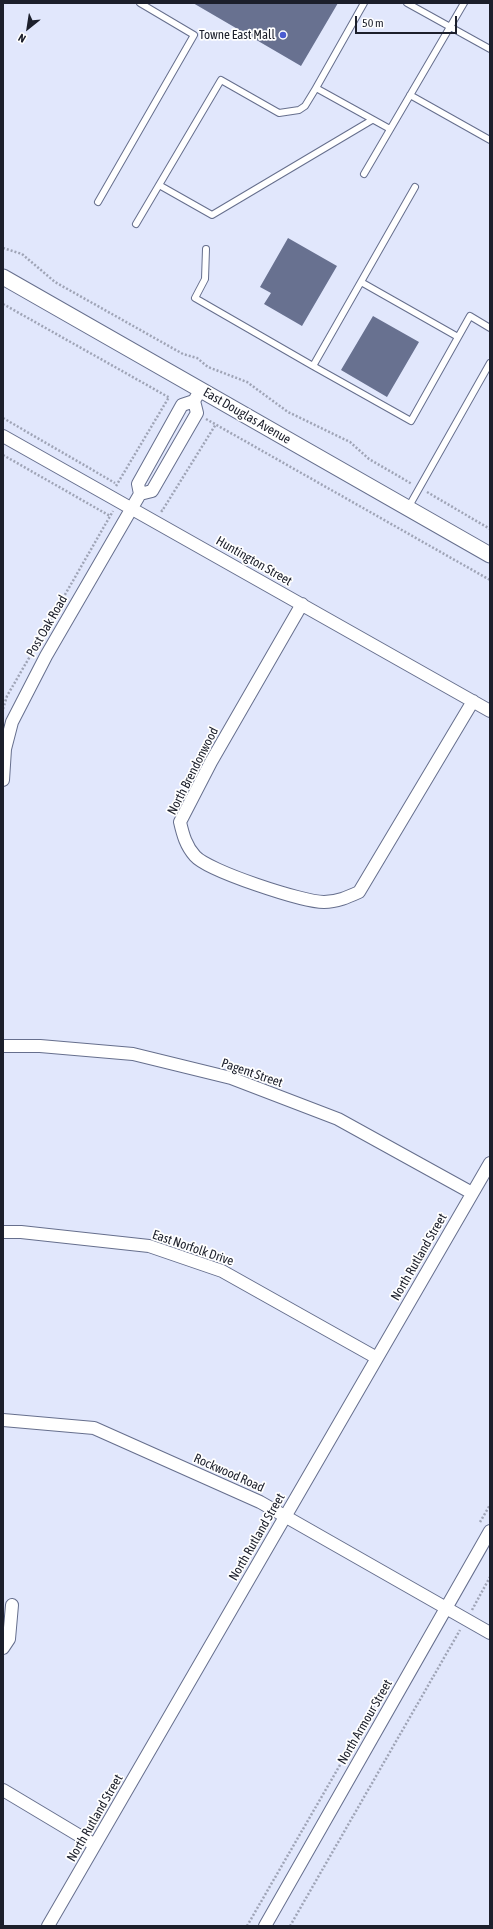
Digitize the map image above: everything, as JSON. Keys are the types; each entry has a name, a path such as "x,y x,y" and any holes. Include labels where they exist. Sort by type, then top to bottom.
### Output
{"street":[{"name":"East Douglas Avenue","path":"3,277 193,402 408,508 490,555"},
{"name":"Post Oak Road","path":"3,780 5,749 12,722 46,656 139,496 138,484 193,402"},
{"path":"139,496 152,491 193,402"},
{"name":"Huntington Street","path":"3,436 490,711"},
{"name":"North Brendonwood","path":"302,604 211,762 180,822 186,843 192,852 196,857 208,864 228,875 277,891 323,902 341,900 359,892 473,701"},
{"name":"Pagent Street","path":"3,1046 40,1046 133,1054 231,1078 338,1119 472,1193"},
{"name":"North Rutland Street","path":"48,1926 490,1163"},
{"name":"East Norfolk Drive","path":"3,1232 21,1232 149,1246 215,1268 377,1358"},
{"name":"Rockwood Road","path":"3,1420 94,1428 260,1502 490,1633"},
{"name":"North Armour Street","path":"265,1926 490,1532"},
{"path":"3,1648 9,1639 12,1605"},
{"path":"3,1790 95,1845"}],"lane":[{"path":"98,202 194,35 140,3"},
{"path":"136,224 221,80 279,113 299,110 305,106 316,88 364,3"},
{"path":"407,3 490,50"},
{"path":"364,174 464,3"},
{"path":"316,88 390,129"},
{"path":"410,95 490,140"},
{"path":"159,186 212,215 372,120"},
{"path":"313,366 415,187"},
{"path":"206,250 205,279 195,298 411,421 470,316 490,328"},
{"path":"361,282 458,337"},
{"path":"408,508 490,363"}],"path":[{"path":"3,248 22,254 55,282 183,354 197,358 208,367 248,382 288,412 350,442 369,459 490,529"},
{"path":"3,304 169,398 193,402 216,424 490,580"},
{"path":"39,641 109,516 114,511 116,484 169,398"},
{"path":"3,418 162,510 216,424"},
{"path":"3,455 116,519"},
{"path":"3,708 7,696 35,648"},
{"path":"290,1926 490,1577"},
{"path":"247,1926 383,1691"}],"building":[{"name":"Towne East Mall","path":"193,3 338,3 301,66"},
{"path":"288,238 337,266 302,326 264,304 271,293 260,287"},
{"path":"373,316 419,342 387,397 341,370"}],"place":[{"name":"Towne East Mall","path":"283,35"}]}
